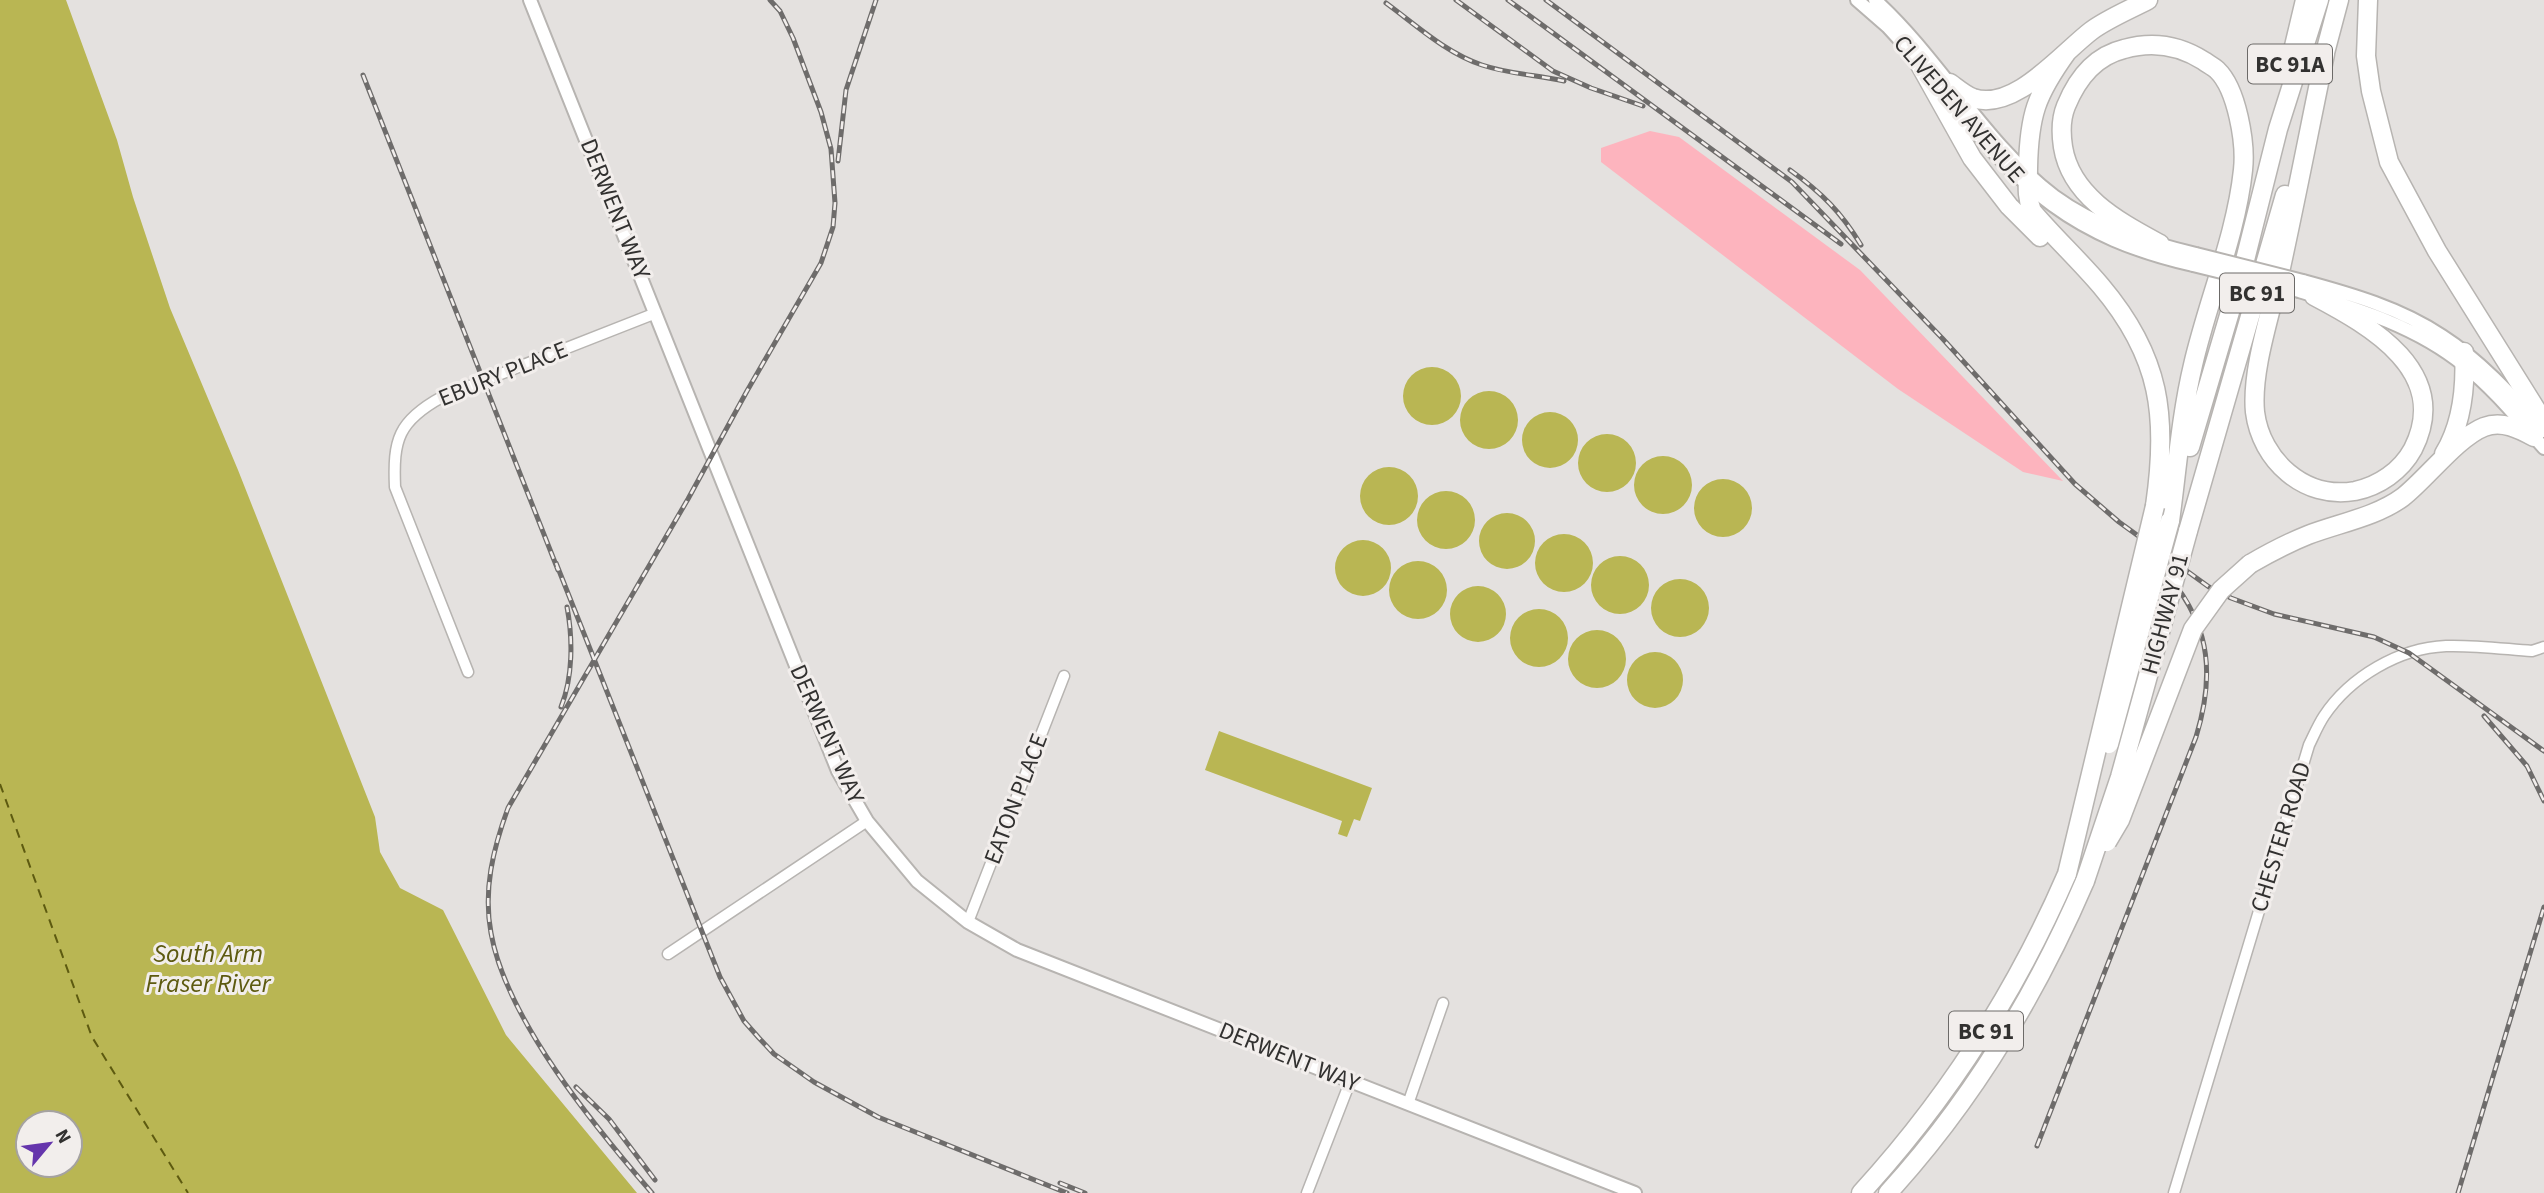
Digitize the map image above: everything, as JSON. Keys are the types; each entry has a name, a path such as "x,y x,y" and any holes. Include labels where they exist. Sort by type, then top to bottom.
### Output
{"highway":[{"path":"1950,83 1971,97 1997,99 2027,85 2093,30 2148,0"},
{"name":"BC 91A","path":"2278,129 2305,0"},
{"name":"HIGHWAY 91","path":"2170,521 2243,268 2278,129 2319,0"},
{"name":"HIGHWAY 91","path":"1892,1189 1941,1130 2003,1041 2056,945 2085,881 2120,777 2339,0"},
{"path":"2368,0 2366,56 2371,91 2389,162 2542,434"},
{"path":"2160,244 2102,209 2081,189 2071,173 2062,135 2064,110 2075,86 2091,66 2114,51 2139,45 2166,45 2190,52 2218,71 2235,102 2244,154 2233,220 2193,366 2170,521"},
{"path":"2067,52 2047,79 2033,113 2026,198 2032,211 2101,285 2127,318 2151,370 2160,408 2162,452 2155,506 2067,874"},
{"path":"2305,289 2385,340 2404,359 2416,377 2422,416 2420,430 2412,449 2401,466 2369,488 2350,492 2322,490 2294,479 2276,463 2262,440 2256,412 2255,382 2325,54"},
{"path":"1915,56 1972,158 2009,206 2092,290 2142,348"},
{"path":"2439,463 2458,422 2465,359"},
{"path":"2085,881 2120,820 2193,629 2221,590 2250,564 2277,548 2376,511 2402,498 2470,435 2486,425 2505,425 2542,434"},
{"name":"BC 91","path":"1861,1193 1926,1118 1986,1031 2027,959 2067,874 2101,771 2170,521"}],"street":[{"name":"DERWENT WAY","path":"530,0 838,771 867,821 917,881 968,922 1017,950 1636,1193"},
{"name":"CLIVEDEN AVENUE","path":"1857,0 1888,27 1915,56 1940,91 1980,138 2028,180 2096,220 2194,259"},
{"name":"CLIVEDEN AVENUE","path":"1875,0 1910,34 2051,206 2129,247 2194,259 2305,289 2383,306 2441,335 2542,434"},
{"name":"CLIVEDEN AVENUE","path":"2305,289 2380,316 2465,359"},
{"name":"EBURY PLACE","path":"468,672 395,487 394,456 402,430 419,410 442,397 656,313"},
{"name":"CHESTER ROAD","path":"2174,1193 2309,745 2325,715 2357,680 2409,653 2445,646 2532,650 2544,647"},
{"name":"EATON PLACE","path":"968,922 1064,676"},
{"path":"668,954 867,821"},
{"path":"1408,1104 1443,1003"},
{"path":"1307,1193 1350,1082"}],"shaded area":[{"path":"1650,131 1679,137 1860,270 2063,481 2023,472 1898,389 1601,162 1601,148"}],"water":[{"name":"South Arm Fraser River","path":"0,0 66,0 117,140 170,308 238,470 375,817 380,852 400,888 443,910 506,1035 637,1193 0,1193"},
{"path":"1432,367 1443,369 1456,380 1461,396 1459,407 1448,420 1432,425 1421,423 1408,412 1403,396 1405,385 1416,372"},
{"path":"1489,391 1505,396 1513,404 1518,420 1513,436 1505,444 1489,449 1473,444 1465,436 1460,420 1465,404 1473,396"},
{"path":"1550,412 1561,414 1570,420 1576,429 1576,451 1570,460 1561,466 1550,468 1539,466 1530,460 1524,451 1522,440 1524,429 1530,420 1539,414"},
{"path":"1607,434 1618,436 1631,447 1636,463 1634,474 1623,487 1607,492 1596,490 1583,479 1578,463 1580,452 1591,439"},
{"path":"1657,456 1669,456 1684,464 1692,479 1692,491 1684,506 1669,514 1657,514 1642,506 1634,491 1634,479 1642,464"},
{"path":"1389,467 1400,469 1413,480 1418,496 1416,507 1405,520 1389,525 1378,523 1365,512 1360,496 1362,485 1373,472"},
{"path":"1717,479 1729,479 1744,487 1752,502 1752,514 1744,529 1729,537 1717,537 1702,529 1694,514 1694,502 1702,487"},
{"path":"1446,491 1462,496 1470,504 1475,520 1470,536 1462,544 1446,549 1430,544 1422,536 1417,520 1422,504 1430,496"},
{"path":"1507,513 1518,515 1527,521 1533,530 1533,552 1527,561 1518,567 1507,569 1496,567 1487,561 1481,552 1479,541 1481,530 1487,521 1496,515"},
{"path":"1564,534 1575,536 1588,547 1593,563 1591,574 1580,587 1564,592 1553,590 1540,579 1535,563 1537,552 1548,539"},
{"path":"1357,540 1369,540 1379,544 1387,552 1391,568 1387,584 1379,592 1369,596 1357,596 1347,592 1339,584 1335,574 1335,562 1339,552 1347,544"},
{"path":"1614,556 1626,556 1641,564 1649,579 1649,591 1641,606 1626,614 1614,614 1599,606 1591,591 1591,579 1599,564"},
{"path":"1418,561 1429,563 1442,574 1447,590 1445,601 1434,614 1418,619 1407,617 1394,606 1389,590 1391,579 1402,566"},
{"path":"1674,579 1686,579 1701,587 1709,602 1709,614 1701,629 1686,637 1674,637 1659,629 1651,614 1651,602 1659,587"},
{"path":"1473,586 1483,586 1498,594 1504,603 1504,625 1498,634 1483,642 1473,642 1455,630 1450,619 1450,609 1462,591"},
{"path":"1539,609 1550,611 1563,622 1568,638 1566,649 1555,662 1539,667 1528,665 1515,654 1510,638 1512,627 1523,614"},
{"path":"1597,630 1613,635 1621,643 1626,659 1621,675 1613,683 1597,688 1581,683 1573,675 1568,659 1573,643 1581,635"},
{"path":"1655,652 1666,654 1675,660 1681,669 1681,691 1675,700 1666,706 1655,708 1644,706 1635,700 1629,691 1627,680 1629,669 1635,660 1644,654"},
{"path":"1219,731 1372,788 1360,821 1354,819 1347,837 1338,834 1342,821 1205,770"}],"ferry route":[{"path":"0,784 92,1037 188,1193"}],"railway":[{"path":"652,1193 580,1104 514,1001 491,933 489,885 494,854 508,808 688,499 821,263 833,227 835,203 831,149 821,112 793,38 780,11 770,0"},
{"path":"838,161 846,90 876,0"},
{"path":"1456,0 1553,71 1643,106"},
{"path":"1508,0 1841,244"},
{"path":"1546,0 1792,182 1942,338 2075,484 2119,522 2209,587 2231,598 2274,614 2374,637 2409,653 2544,751"},
{"path":"1386,3 1432,38 1469,60 1502,70 1564,81"},
{"path":"363,75 558,570"},
{"path":"1790,170 1830,204 1861,245"},
{"path":"2037,1146 2196,737 2203,709 2206,659 2202,637 2182,594 2147,552"},
{"path":"556,563 720,977 744,1021 774,1054 814,1082 878,1117 1067,1193"},
{"path":"561,707 571,658 567,607"},
{"path":"2484,716 2527,766 2544,801"},
{"path":"2458,1193 2544,907"},
{"path":"576,1087 609,1119 655,1180"},
{"path":"1060,1183 1085,1193"}]}
